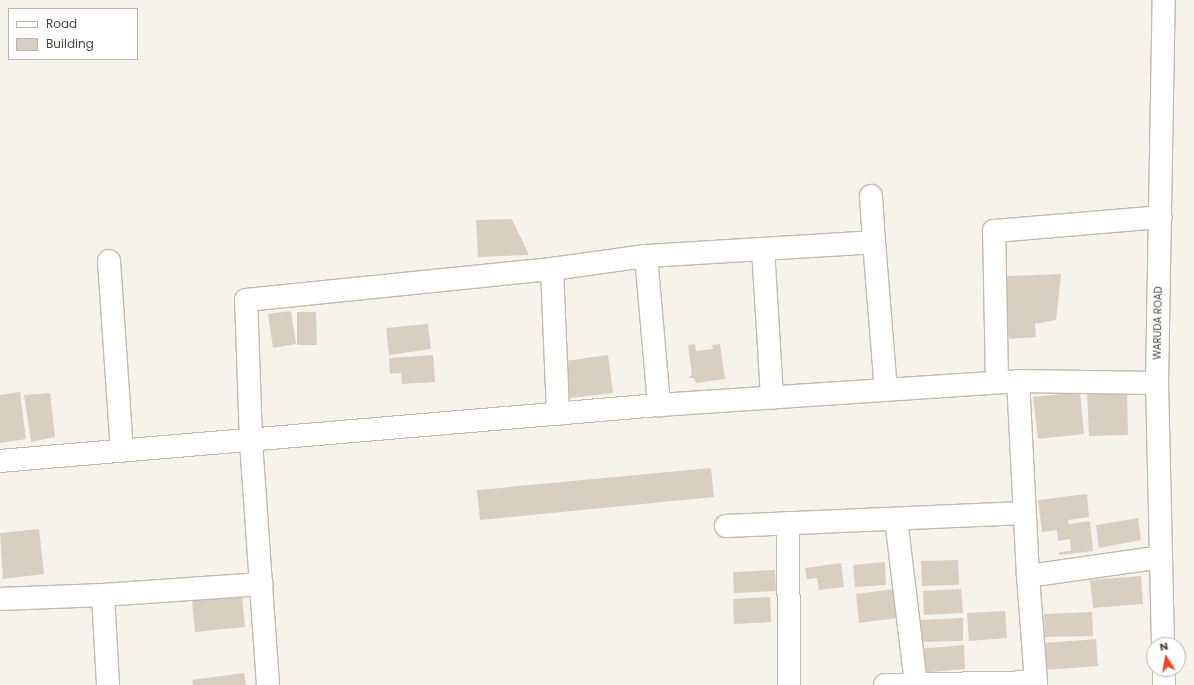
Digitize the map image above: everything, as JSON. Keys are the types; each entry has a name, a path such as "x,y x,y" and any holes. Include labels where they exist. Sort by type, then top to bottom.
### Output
{"street":[{"name":"WARUDA ROAD","path":"1164,0 1157,383 1164,637"},
{"path":"871,196 886,390"},
{"path":"885,685 1036,682 1024,513 1008,381 994,231 1160,217"},
{"path":"268,685 251,440 246,300 552,269 646,256 874,242"},
{"path":"763,249 772,398"},
{"path":"646,256 659,405"},
{"path":"109,261 122,451"},
{"path":"552,269 558,414"},
{"path":"0,462 659,405 1008,381 1157,383"},
{"path":"726,526 1024,513"},
{"path":"896,519 916,685"},
{"path":"788,523 789,685"},
{"path":"1028,576 1162,557"},
{"path":"0,599 102,595 262,584"},
{"path":"102,595 108,685"}],"building":[{"path":"512,219 529,255 478,257 476,220"},
{"path":"1061,274 1056,320 1035,324 1036,337 1009,339 1003,308 1006,276"},
{"path":"291,311 296,344 273,348 268,314"},
{"path":"297,312 316,312 317,345 297,345"},
{"path":"428,324 431,349 389,355 386,328"},
{"path":"695,344 696,351 713,349 712,345 720,344 725,379 696,383 694,378 688,378 692,375 688,345"},
{"path":"433,355 435,382 402,384 401,373 390,374 389,358"},
{"path":"608,355 613,393 570,398 565,361"},
{"path":"1127,390 1128,435 1089,436 1087,391"},
{"path":"20,392 26,439 0,443 0,395"},
{"path":"1080,392 1084,434 1038,439 1033,397"},
{"path":"50,393 55,437 31,442 24,395"},
{"path":"711,468 714,497 480,520 477,490"},
{"path":"1087,494 1089,517 1068,520 1069,524 1090,521 1093,551 1059,555 1059,552 1071,551 1070,539 1058,541 1057,530 1042,532 1038,500"},
{"path":"1138,518 1141,540 1099,548 1096,525"},
{"path":"39,529 44,574 3,579 0,533"},
{"path":"958,560 959,585 922,586 921,561"},
{"path":"885,562 886,585 855,587 853,565"},
{"path":"841,563 844,587 819,590 817,578 807,579 805,568"},
{"path":"775,570 776,591 734,593 733,572"},
{"path":"1141,576 1143,604 1093,608 1090,580"},
{"path":"894,589 897,618 859,623 856,594"},
{"path":"961,589 963,613 924,615 923,591"},
{"path":"242,596 245,627 195,632 192,601"},
{"path":"770,597 771,622 734,624 733,599"},
{"path":"1005,611 1007,638 969,641 967,613"},
{"path":"1092,612 1093,636 1045,637 1044,614"},
{"path":"963,618 963,641 920,642 919,620"},
{"path":"1096,639 1098,666 1046,670 1044,643"},
{"path":"964,645 965,669 919,673 917,649"},
{"path":"244,673 246,685 193,685 192,680"}]}
